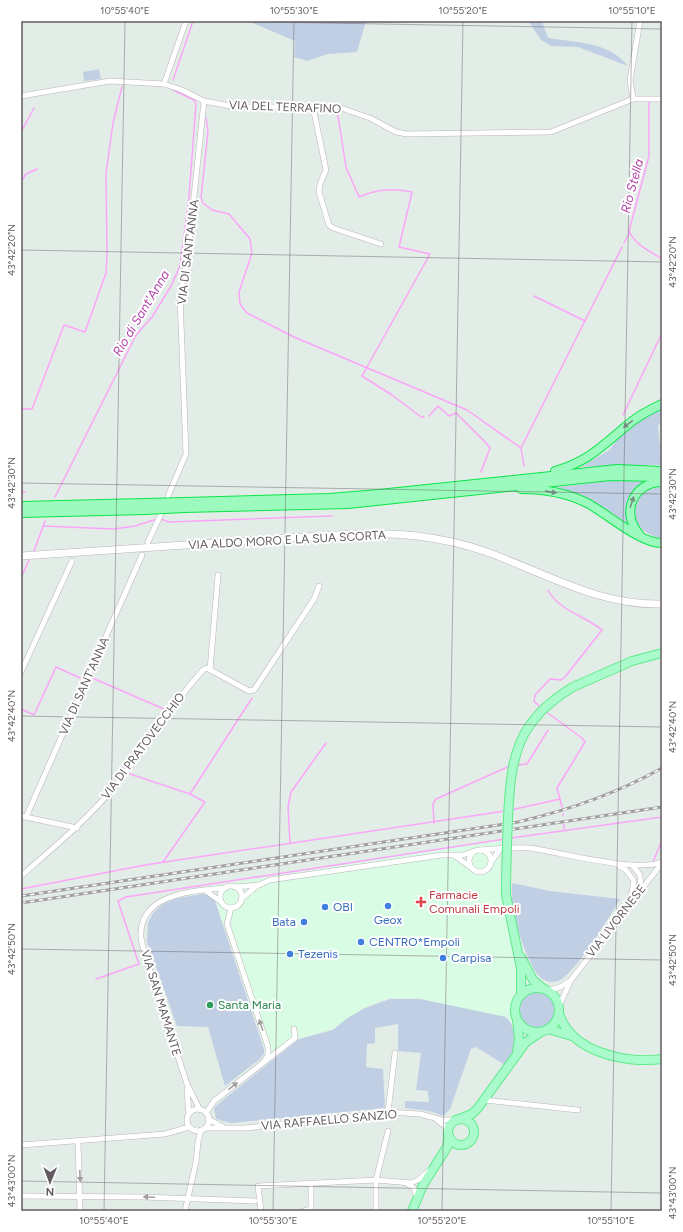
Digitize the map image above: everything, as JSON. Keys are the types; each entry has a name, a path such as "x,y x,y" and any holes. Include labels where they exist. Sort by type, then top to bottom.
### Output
{"highway":[{"path":"509,480 556,470 582,461 604,446 632,421 662,404"},
{"path":"184,505 379,494 617,469 662,471"},
{"path":"21,506 348,504 610,476 662,477"},
{"path":"642,537 633,527 631,520 631,502 635,494 641,488 652,483 662,482"},
{"path":"485,489 531,489 573,497 597,509 642,537 653,542 662,543"},
{"path":"21,513 144,506"}],"main road":[{"name":"VIA ALDO MORO E LA SUA SCORTA","path":"21,556 341,535 386,534 416,536 444,540 485,551 604,598 629,602 662,604"},
{"path":"521,995 521,968 506,895 509,790 516,751 524,734 538,714 555,699 573,687 619,666 662,653"},
{"path":"516,945 534,980 556,1000 563,1024 574,1036 596,1050 615,1056 637,1060 662,1059"},
{"name":"VIA LIVORNESE","path":"516,1056 519,1039 515,1006 521,995 532,989 546,990"},
{"name":"VIA LIVORNESE","path":"412,1211 435,1166 443,1155 448,1143 450,1125 457,1120 472,1114 478,1108 530,1039 554,1024 559,1009"},
{"path":"517,1019 527,1030 535,1032 546,1030 574,1036"},
{"name":"VIA LIVORNESE","path":"443,1155 453,1147 462,1145 471,1140 478,1108"},
{"path":"457,1120 466,1120 473,1129"},
{"path":"448,1134 454,1142 462,1145"}],"street":[{"path":"164,84 186,21"},
{"path":"633,99 631,76 640,21"},
{"name":"VIA DEL TERRAFINO","path":"21,96 110,81 164,84 182,90 204,102 236,107 344,108 370,118 396,132 407,134 551,132 633,99 662,99"},
{"name":"VIA DI SANT'ANNA","path":"168,496 186,454 180,296 188,254 204,102"},
{"path":"313,107 326,170 320,184 319,192 329,225 333,228 381,244"},
{"path":"148,542 160,517"},
{"name":"VIA DI SANT'ANNA","path":"23,817 142,555"},
{"path":"21,672 72,561"},
{"path":"218,575 210,670 249,690 254,690 314,598 319,586"},
{"name":"VIA DI PRATOVECCHIO","path":"77,828 116,785 187,687 205,668 210,670"},
{"path":"23,817 77,828"},
{"path":"21,876 77,828"},
{"path":"450,855 462,860 480,872 487,869 497,851 502,847"},
{"path":"220,901 220,894 225,888 259,884 270,880 450,855 468,854 502,847 530,848 632,865 654,866 662,862"},
{"path":"477,851 489,855 490,864"},
{"path":"472,868 469,859 477,851"},
{"name":"VIA LIVORNESE","path":"559,1009 571,980 662,862"},
{"path":"613,863 626,870 634,881 632,892 624,911"},
{"path":"632,865 640,875 641,889"},
{"path":"205,890 213,894 224,906 231,908 236,907 241,899 259,884"},
{"path":"235,887 240,892 241,899"},
{"name":"VIA SAN MAMANTE","path":"200,1110 187,1084 145,956 141,937 142,926 149,912 159,902 172,896 225,888"},
{"path":"231,908 227,924 268,1047 268,1054 264,1062"},
{"name":"VIA LIVORNESE","path":"546,990 560,987 571,980"},
{"path":"206,1113 214,1101 295,1038 294,1030"},
{"path":"388,1112 390,1080 395,1053"},
{"name":"VIA SAN MAMANTE","path":"187,1084 188,1116"},
{"path":"484,1100 578,1110"},
{"path":"174,1132 183,1125 193,1110 200,1110 206,1113 208,1119 198,1142 185,1211"},
{"name":"VIA RAFFAELLO SANZIO","path":"203,1129 246,1128 388,1112 413,1113 449,1121 457,1120"},
{"path":"188,1116 191,1128 198,1142"},
{"name":"VIA RAFFAELLO SANZIO","path":"432,1117 445,1126 448,1134"},
{"name":"VIA RAFFAELLO SANZIO","path":"208,1119 226,1128"},
{"path":"21,1146 174,1132 191,1128 203,1129"},
{"path":"376,1211 376,1180 388,1131"},
{"path":"78,1141 80,1211"},
{"path":"261,1211 258,1186 376,1180 405,1183 418,1180 435,1166"},
{"path":"304,1211 311,1209 311,1183"},
{"path":"405,1183 414,1188 417,1199"},
{"path":"21,1196 143,1196 255,1201"}],"shaded area":[{"path":"248,21 366,21 357,52 328,54 307,61 294,57 295,41"},
{"path":"536,21 542,21 548,38 581,42 602,47 620,58 628,66 578,47 551,46 541,40 529,22 536,23"},
{"path":"99,69 101,79 84,81 83,72"},
{"path":"662,409 662,418 658,427 662,465 581,467 609,450 622,434 646,415"},
{"path":"609,481 647,481 635,489 628,500 626,512 630,526 593,502 573,494 551,488"},
{"path":"662,486 662,538 647,533 641,528 634,516 634,509 644,493"},
{"path":"500,840 500,885 519,987 510,1008 513,1023 504,1018 417,998 389,998 365,1007 333,1029 297,1039 269,1061 211,886"},
{"path":"512,883 550,891 620,899 592,944 573,968 565,977 558,981 549,982 541,978 536,973 527,955 512,905"},
{"name":"Santa Maria","path":"203,894 212,897 215,901 264,1049 264,1054 260,1059 225,1086 208,1027 177,1026 147,942 148,923 153,913 163,904 178,898"},
{"path":"541,992 550,997 554,1003 554,1017 550,1023 541,1028 533,1028 524,1023 520,1017 519,1006 524,997 530,993"},
{"path":"390,999 420,999 506,1017 513,1028 514,1034 514,1047 512,1053 505,1065 476,1047 471,1049 450,1109 443,1116 429,1111 405,1108 405,1101 429,1102 428,1091 416,1090 421,1053 398,1051 398,1024 375,1028 375,1043 367,1044 366,1067 383,1069 385,1108 231,1123 216,1119 214,1108 218,1104 299,1039 333,1030 346,1019 365,1008"}],"waterway":[{"name":"Rio di Sant'Anna","path":"173,80 193,21"},
{"path":"21,409 32,409 64,325 85,332 106,273 106,173 113,123 122,87"},
{"name":"Rio di Sant'Anna","path":"55,497 136,335 152,317 171,286 180,266 189,197 196,104 194,100 173,90"},
{"name":"Rio Stella","path":"649,102 649,156 629,231 639,244 662,259"},
{"path":"21,132 34,108"},
{"path":"337,110 346,167 359,197 372,192 385,190 412,192 399,247 430,254 362,376 392,395 421,417 424,417"},
{"path":"206,118 208,131 201,198 203,203 212,210 229,214 250,239 252,253 239,292 240,304 247,313 294,337 467,410 521,448"},
{"path":"21,182 26,174 37,169"},
{"path":"624,243 630,232"},
{"path":"524,466 521,448 622,247"},
{"path":"534,296 585,321"},
{"path":"623,415 662,333"},
{"path":"429,416 438,406 449,416 456,413 487,444 490,448 481,472"},
{"path":"21,493 25,492"},
{"path":"161,519 169,522 332,516"},
{"path":"43,526 114,529 135,526 157,519"},
{"name":"Rio di Sant'Anna","path":"34,551 45,521"},
{"name":"Rio di Sant'Anna","path":"21,578 29,560"},
{"path":"540,707 534,701 535,695 550,679 561,680 565,677 602,630 558,603 548,590"},
{"path":"21,709 34,715 56,667 80,678 90,677 166,710 121,770 124,771"},
{"path":"190,794 252,698"},
{"path":"545,711 582,738 585,742 557,788 562,807"},
{"path":"517,765 527,764 548,730"},
{"path":"290,843 288,807 291,792 326,743"},
{"path":"434,823 433,804 436,799 510,766"},
{"path":"127,773 190,794 205,802 163,862"},
{"path":"511,810 560,799"},
{"path":"21,889 145,865 505,811"},
{"path":"511,838 662,817"},
{"path":"564,824 564,829"},
{"path":"96,979 139,964 118,901 126,897 505,839"},
{"path":"653,862 662,840"}],"railway":[{"path":"21,896 518,822 556,812 592,800 627,786 662,768"},
{"path":"21,903 662,807"}],"place":[{"name":"Farmacie Comunali Empoli","path":"421,902"},
{"name":"Geox","path":"388,906"},
{"name":"OBI","path":"325,907"},
{"name":"Bata","path":"304,922"},
{"name":"CENTRO*Empoli","path":"361,942"},
{"name":"Tezenis","path":"290,954"},
{"name":"Carpisa","path":"443,958"},
{"name":"Santa Maria","path":"210,1005"}]}
